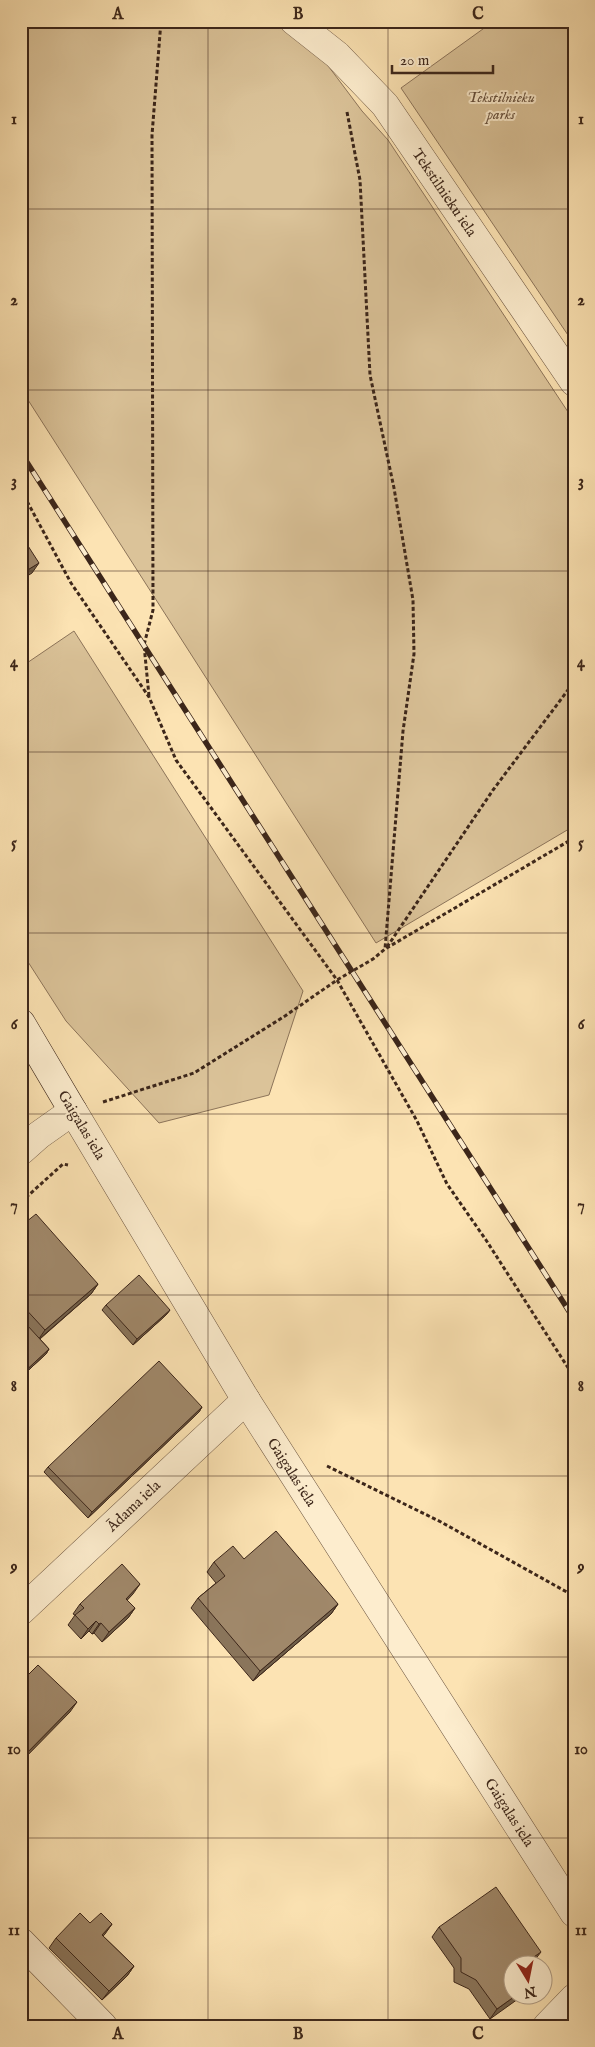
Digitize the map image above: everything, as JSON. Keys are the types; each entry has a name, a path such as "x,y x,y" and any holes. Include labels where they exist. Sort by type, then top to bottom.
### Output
{"street":[{"name":"Tekstilnieku iela","path":"294,21 336,55 386,105 574,382"},
{"name":"Gaigalas iela","path":"21,1023 246,1400 574,1913"},
{"path":"21,1151 38,1135 73,1111"},
{"name":"Ādama iela","path":"21,1611 246,1400"},
{"path":"21,1942 103,2026"},
{"path":"547,2026 574,1998"}],"path":[{"path":"149,697 144,645 153,610 152,135 162,21"},
{"path":"346,103 360,180 370,375 394,488 413,600 414,654 403,731 385,949"},
{"path":"21,490 71,583 149,697 176,760 336,980 417,1121 447,1184 486,1240 574,1376"},
{"path":"385,949 493,790 574,682"},
{"path":"73,1111 194,1073 285,1016 336,980 373,959 385,949 574,838"},
{"path":"321,1463 440,1522 574,1596"}],"green space":[{"path":"21,21 276,21 323,59 362,111 388,140 574,421 574,826 376,943 21,389"},
{"name":"Tekstilnieku parks","path":"494,21 574,21 574,344 401,88"},
{"path":"74,631 303,991 269,1095 159,1123 66,1021 21,951 21,667"}],"building":[{"path":"21,535 39,563 21,574"},
{"path":"36,1214 98,1284 45,1330 21,1304 21,1226"},
{"path":"139,1275 170,1310 137,1339 106,1305"},
{"path":"27,1325 49,1349 21,1375 21,1330"},
{"path":"159,1361 202,1407 92,1512 48,1467"},
{"path":"276,1531 338,1604 260,1671 198,1598 225,1576 214,1562 233,1546 244,1559"},
{"path":"122,1564 140,1584 126,1599 135,1608 109,1632 101,1623 99,1624 96,1621 88,1629 75,1615 84,1608 80,1604"},
{"path":"38,1665 77,1702 21,1759 21,1682"},
{"path":"496,1887 541,1952 538,1954 502,1954 502,2004 504,2004 497,2009 476,1980 461,1972 461,1958 439,1927"},
{"path":"80,1913 90,1923 101,1913 112,1924 102,1935 134,1966 109,1991 56,1938"}],"railway":[{"path":"21,453 574,1319"}]}
